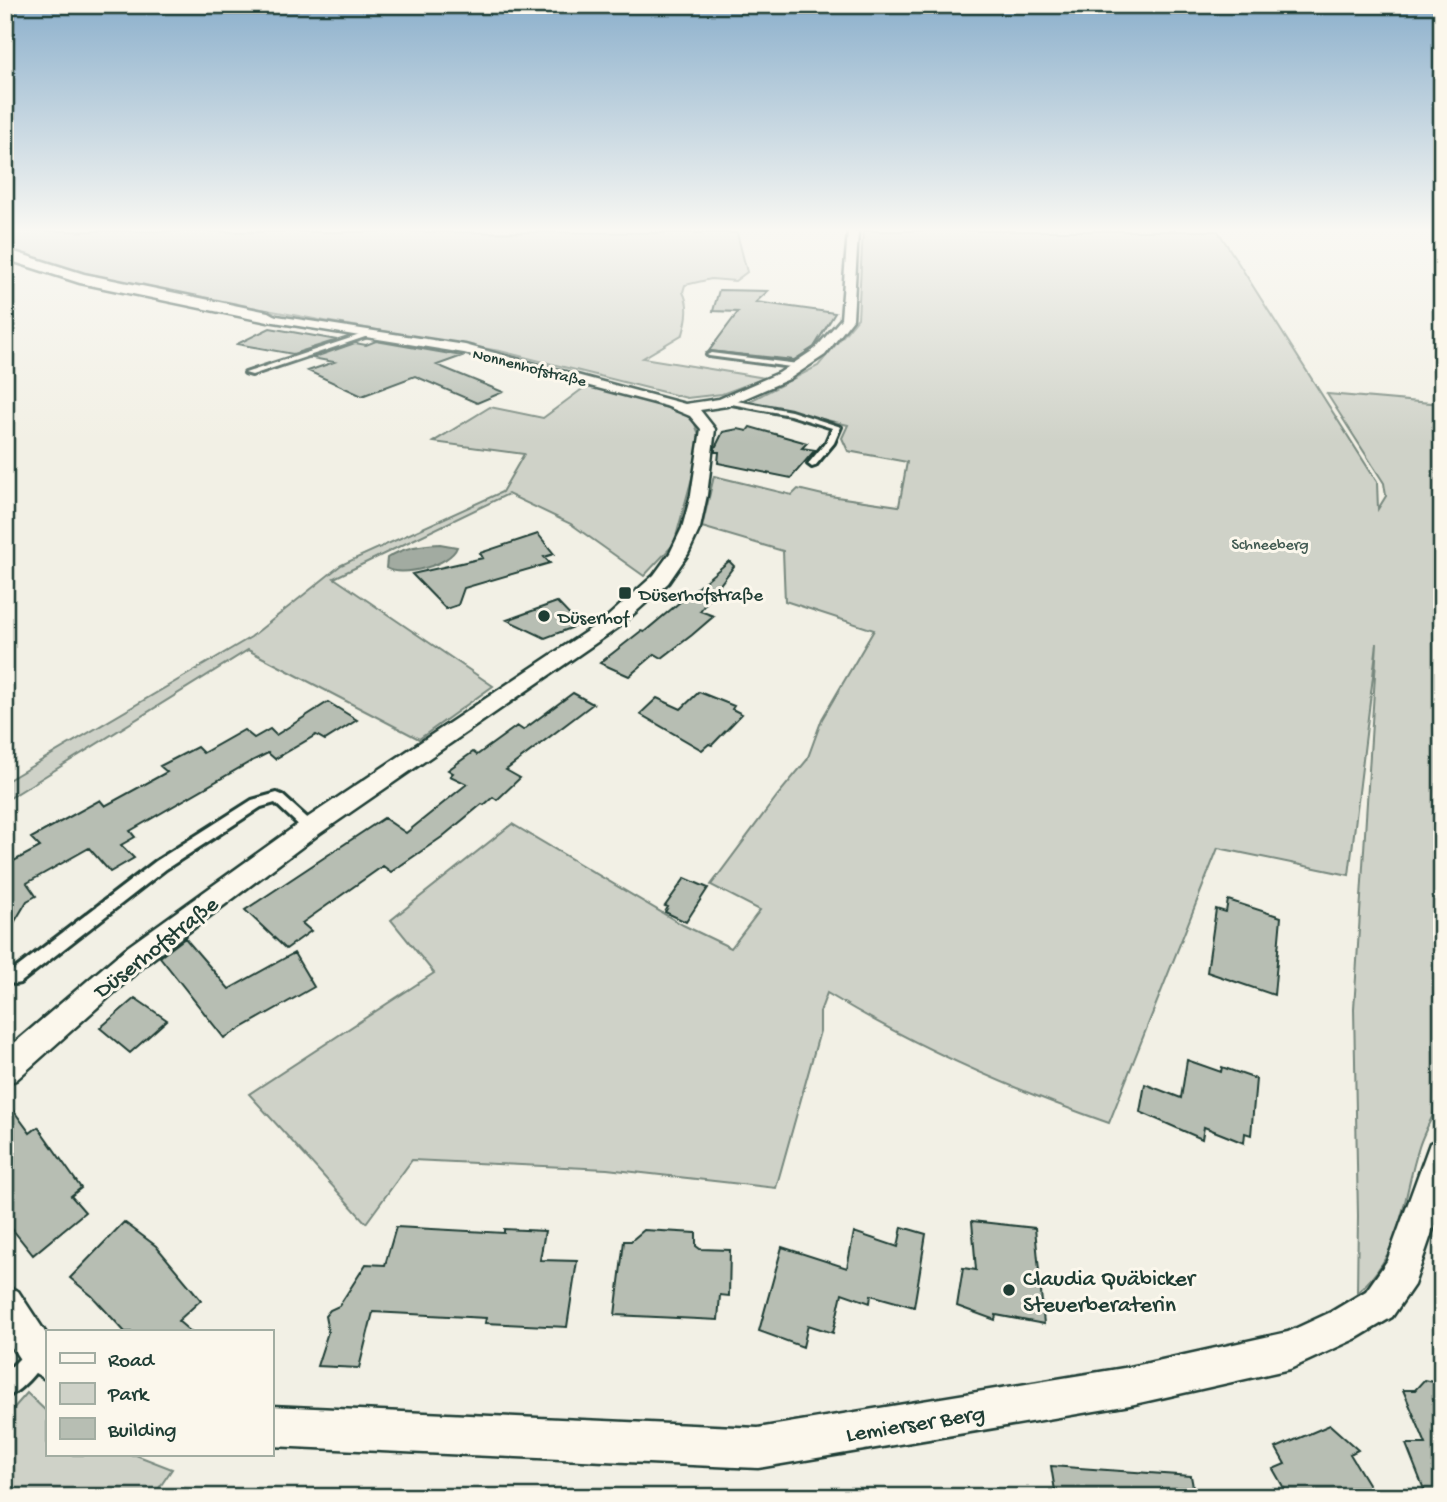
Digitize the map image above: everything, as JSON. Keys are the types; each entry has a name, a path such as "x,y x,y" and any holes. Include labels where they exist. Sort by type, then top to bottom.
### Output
{"street":[{"name":"Nonnenhofstraße","path":"191,301 514,360 684,408 704,421"},
{"path":"704,421 726,402 784,376 820,352 847,319 848,301"},
{"name":"Nonnenhofstraße","path":"684,408 726,402"},
{"name":"Düserhofstraße","path":"5,1070 136,956 310,828 611,623 660,579 679,554 691,528 704,466 708,429 704,421"},
{"name":"Lemierser Berg","path":"273,1426 758,1448 1130,1386 1290,1350 1344,1325 1379,1304 1401,1272 1442,1154"},
{"path":"5,1304 42,1358"}],"lane":[{"path":"249,373 372,333"},
{"path":"710,355 799,366"},
{"path":"726,402 791,413 837,427 830,443 812,464"},
{"path":"15,978 161,865 257,803 277,799 310,828"},
{"path":"5,1388 42,1358"}],"green space":[{"path":"220,301 687,301 683,334 643,358 765,378 722,394 687,398 500,351"},
{"name":"Schneeberg","path":"859,301 1262,301 1377,482 1378,509 1386,496 1384,483 1327,394 1442,404 1442,1098 1419,1147 1393,1244 1384,1261 1357,1293 1354,1009 1377,643 1349,875 1218,848 1109,1123 965,1066 827,993 820,1012 820,1031 776,1188 607,1169 412,1160 366,1223 249,1094 434,973 391,920 512,824 683,925 731,948 760,910 711,885 807,760 822,719 874,630 785,601 783,551 702,527 714,476 792,495 798,489 899,506 907,462 848,451 842,438 848,425 748,402 818,366 858,318"},
{"path":"589,384 684,413 694,422 700,437 698,456 674,544 644,576 571,524 508,494 334,578 493,686 419,739 248,650 5,801 5,782 251,637 341,565 502,492 524,454 433,442 490,407 543,418"},
{"path":"27,1393 46,1411 46,1456 139,1456 172,1469 153,1497 5,1497 5,1418"}],"shaded area":[{"path":"440,544 457,547 445,559 425,568 393,571 386,568 387,558 400,551"}],"building":[{"path":"716,301 757,301 835,313 814,347 794,360 709,351 738,312 713,311"},
{"path":"270,328 337,340 293,354 237,344"},
{"path":"376,341 462,356 437,365 503,392 477,403 415,376 362,396 308,371 334,362 312,358 355,343 366,345"},
{"path":"750,427 807,443 802,448 815,450 791,478 718,463 719,452 715,452 715,448 723,432 738,429 747,431"},
{"path":"538,534 554,554 544,557 550,563 464,588 458,605 446,609 412,574 483,558 480,553"},
{"path":"729,561 734,566 700,611 714,616 692,635 662,658 655,654 629,676 600,663 641,631 644,632"},
{"path":"557,602 579,625 545,638 507,620"},
{"path":"699,692 734,706 732,709 742,714 712,745 709,744 702,750 640,714 657,698 681,709"},
{"path":"573,693 593,704 506,770 520,778 497,800 493,797 482,804 442,837 391,872 383,866 302,923 311,931 286,949 245,910 384,818 406,833 467,784 450,776 453,773 448,770 473,752 477,755 517,726 523,730"},
{"path":"328,702 357,720 325,740 316,735 275,759 268,753 130,831 135,837 121,845 134,858 110,872 89,848 27,883 36,896 27,901 5,938 5,853 12,862 40,847 31,838 100,800 105,806 167,772 160,766 197,747 203,753 244,730 254,738 270,729 276,735"},
{"path":"685,878 708,888 686,922 665,912 668,907 665,906"},
{"path":"1228,900 1281,917 1274,995 1207,972 1216,909 1226,912"},
{"path":"185,938 229,989 294,953 314,987 224,1038 160,957"},
{"path":"135,998 167,1020 130,1053 100,1028"},
{"path":"1187,1060 1221,1072 1222,1067 1256,1079 1251,1135 1245,1133 1244,1143 1204,1127 1202,1139 1140,1112 1145,1084 1181,1098"},
{"path":"5,1099 30,1133 38,1127 81,1188 71,1196 85,1212 33,1255 5,1220"},
{"path":"972,1221 1035,1228 1044,1324 996,1315 995,1320 957,1306 963,1268 976,1270"},
{"path":"124,1222 156,1246 201,1300 178,1321 189,1330 123,1330 92,1296 70,1278"},
{"path":"396,1227 504,1233 504,1229 545,1231 540,1260 577,1261 567,1327 485,1323 486,1318 373,1312 359,1368 317,1366 328,1332 325,1316 339,1306 366,1264 385,1265"},
{"path":"902,1227 926,1234 914,1307 871,1295 870,1303 842,1293 833,1333 808,1325 803,1347 759,1331 782,1247 847,1268 854,1232 898,1247"},
{"path":"644,1230 696,1233 696,1246 700,1249 730,1250 729,1296 720,1295 718,1320 615,1315 624,1241 631,1241"},
{"path":"1424,1380 1433,1382 1442,1389 1442,1497 1427,1497 1406,1444 1426,1444 1403,1390 1415,1390"},
{"path":"1330,1425 1358,1450 1350,1454 1376,1497 1289,1497 1273,1469 1285,1464 1276,1448"},
{"path":"1051,1466 1191,1476 1195,1497 1056,1497"}],"place":[{"name":"Düserhofstraße","path":"625,593"},
{"name":"Düserhof","path":"544,616"},
{"name":"Claudia Quäbicker Steuerberaterin","path":"1009,1290"}]}
